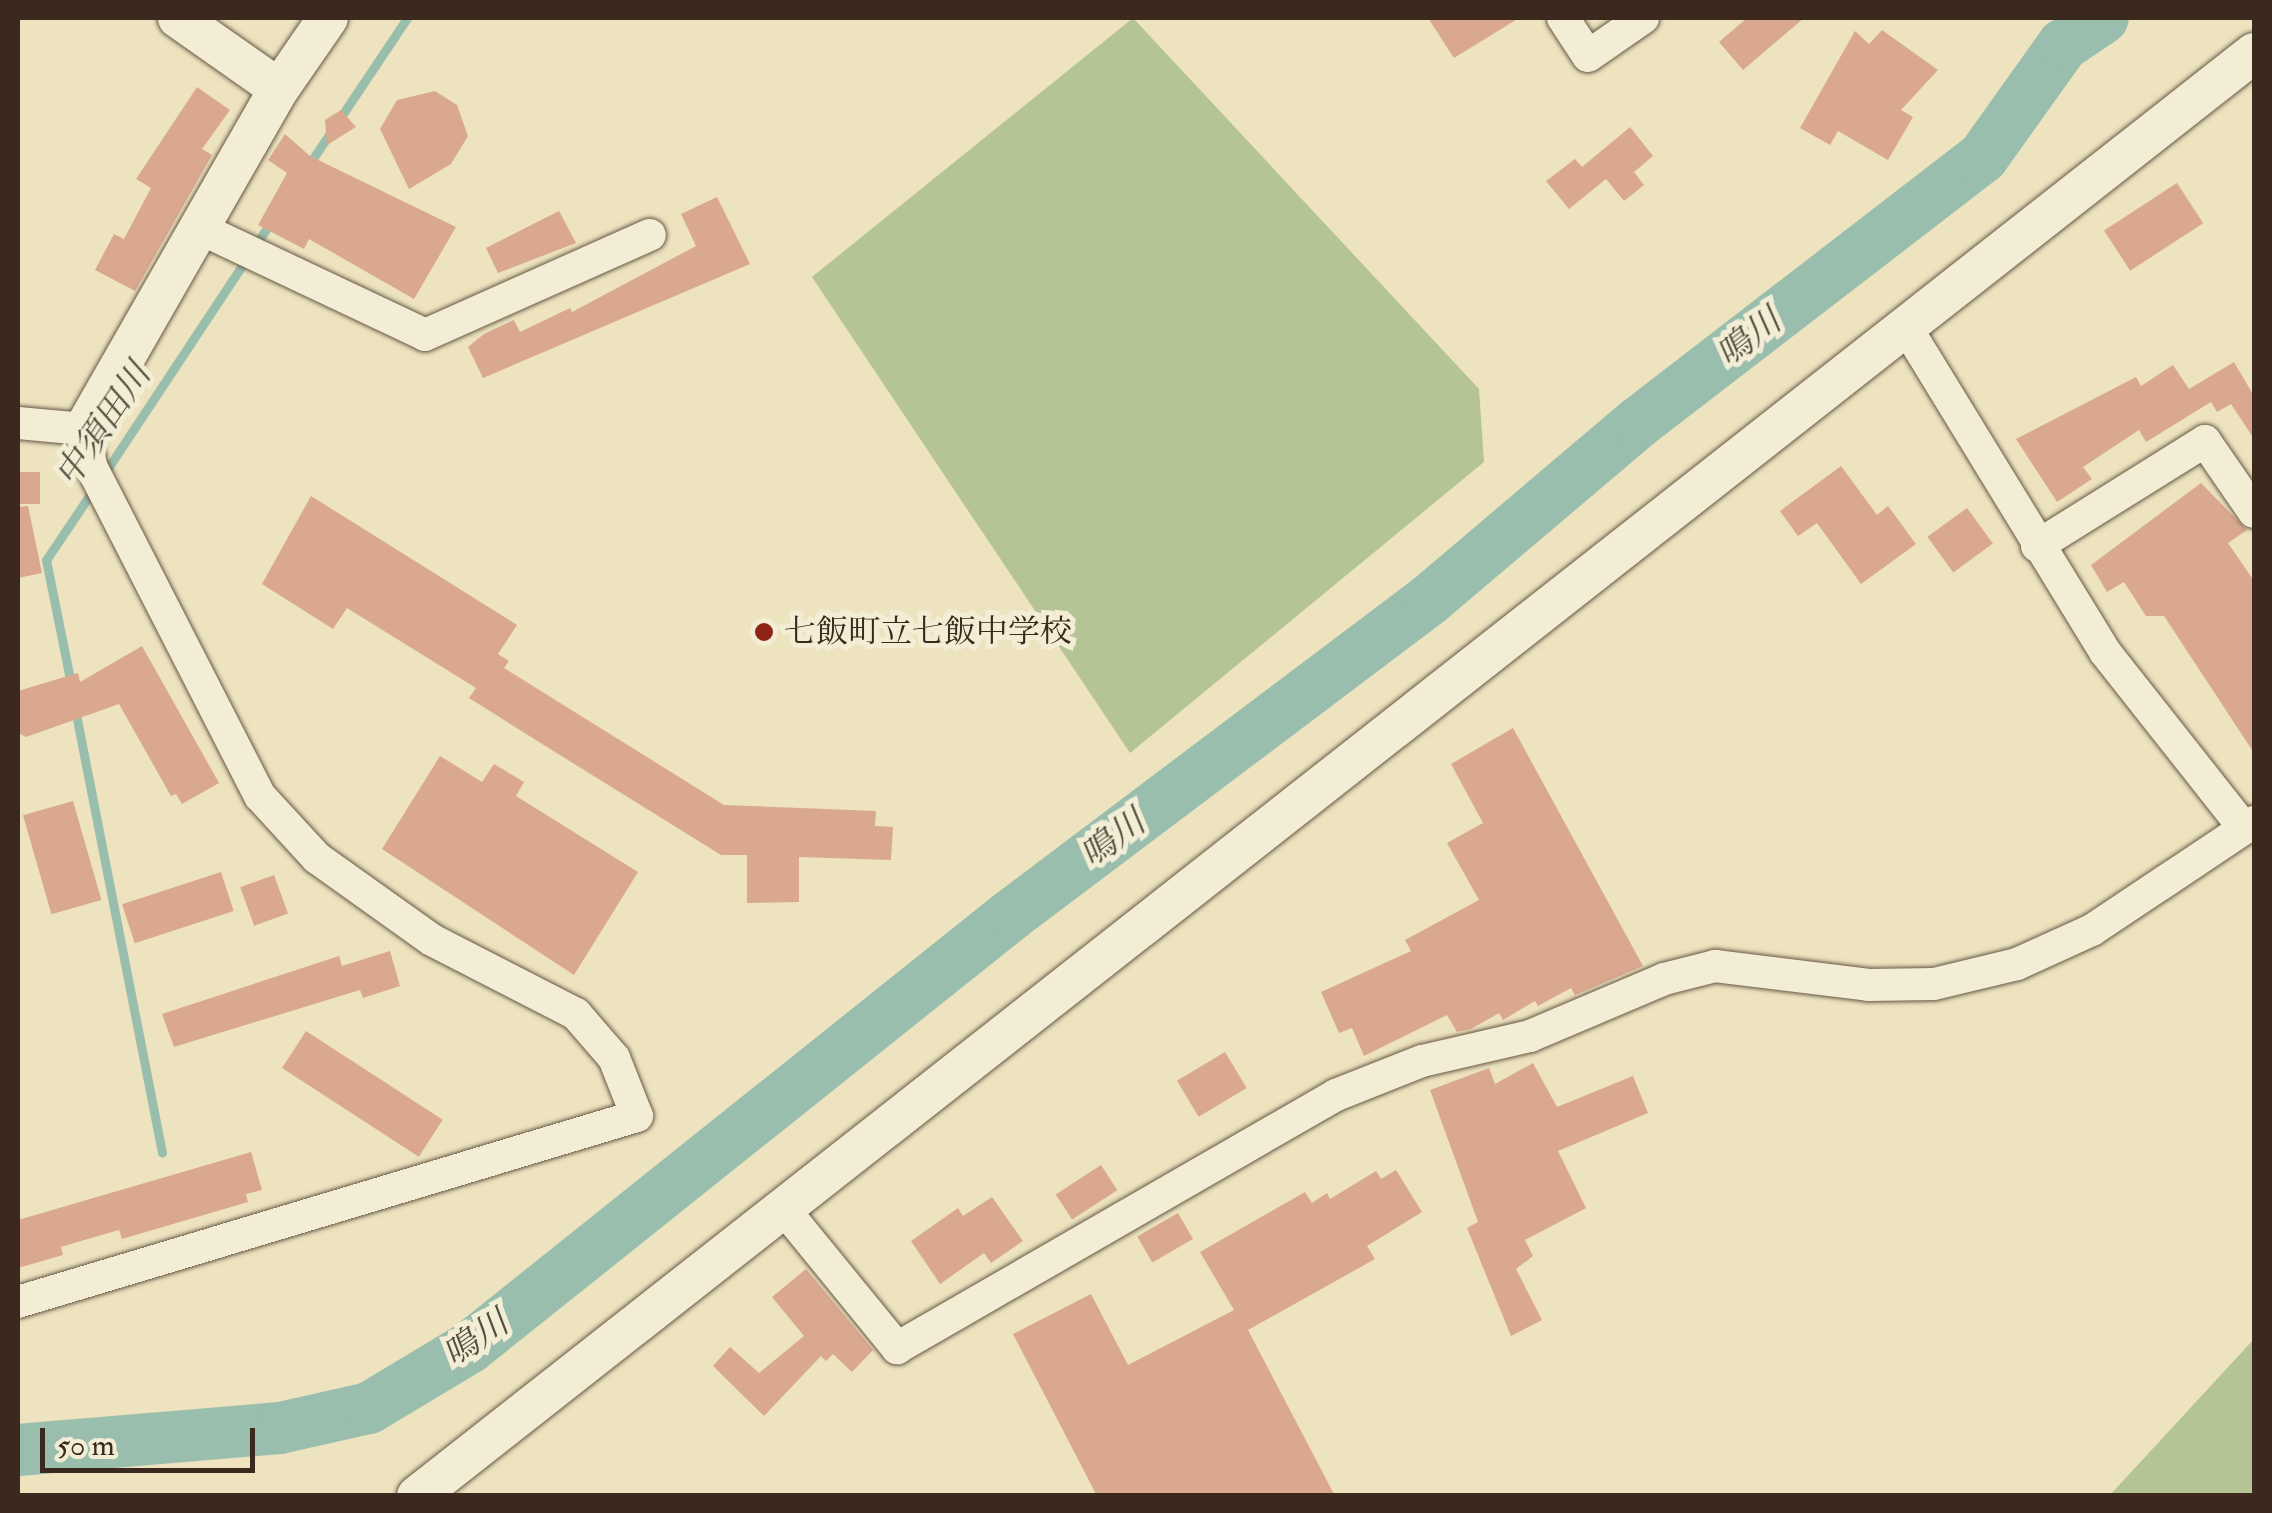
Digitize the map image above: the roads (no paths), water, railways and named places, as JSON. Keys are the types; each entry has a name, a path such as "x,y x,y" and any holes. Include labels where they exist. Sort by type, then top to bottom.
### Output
{"street":[{"path":"178,18 279,89"},
{"path":"18,1302 637,1116 614,1058 576,1014 432,940 317,858 260,796 91,466 84,430 279,89 328,18"},
{"path":"1563,18 1588,56 1644,18"},
{"path":"416,1496 2254,52"},
{"path":"199,228 425,336 650,235"},
{"path":"782,1208 897,1348 1336,1095 1422,1062 1530,1036 1664,979 1715,966 1869,985 1934,984 2018,964 2092,930 2249,824 2105,652 1906,327"},
{"path":"18,423 84,430"},
{"path":"2037,546 2205,441 2254,512"}],"waterway":[{"name":"中須田川","path":"308,166 407,18"},
{"name":"鳴川","path":"18,1450 280,1428 369,1408 469,1348 1011,915 1429,600 1639,422 1983,157 2063,45 2103,18"},
{"name":"中須田川","path":"104,474 272,220"},
{"name":"中須田川","path":"71,684 46,560 95,487"},
{"name":"中須田川","path":"75,709 162,1153"}],"place":[{"name":"七飯町立七飯中学校","path":"764,632"}]}
